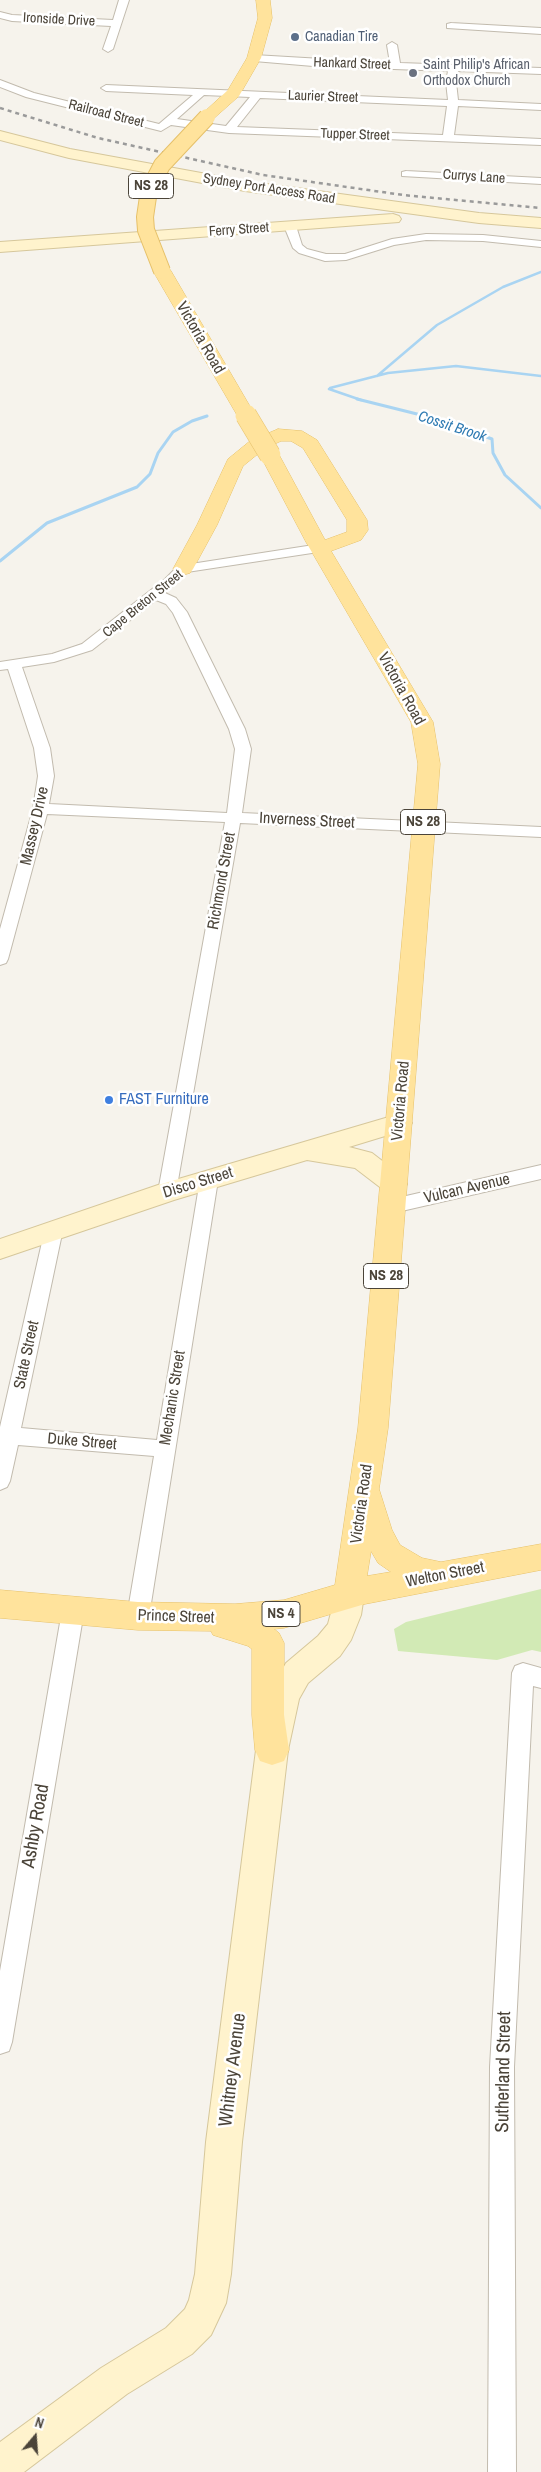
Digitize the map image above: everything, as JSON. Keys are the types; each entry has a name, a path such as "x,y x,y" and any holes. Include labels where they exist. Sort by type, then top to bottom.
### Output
{"main road":[{"name":"Victoria Road","path":"263,0 265,18 254,58 234,93 207,117 167,159 149,190 146,203 146,230 162,271 270,455 320,548 422,722 428,743 429,764 373,1428 349,1594"},
{"path":"183,569 207,525 228,473 235,463 257,445 278,435 295,435 310,444 357,520 358,530 354,536 320,548"},
{"path":"365,1483 377,1533 389,1554 415,1570 447,1576"},
{"name":"Welton Street","path":"349,1594 541,1557"},
{"name":"Prince Street","path":"0,1604 138,1616 212,1619 284,1614 349,1594"},
{"path":"212,1619 231,1628 258,1635 268,1643 268,1715 272,1750"}],"street":[{"path":"108,49 124,0"},
{"name":"Ironside Drive","path":"1,16 116,23"},
{"path":"451,26 541,30"},
{"path":"392,45 395,65"},
{"name":"Hankard Street","path":"254,58 541,71"},
{"path":"448,138 453,102 451,82 454,68"},
{"name":"Railroad Street","path":"0,83 30,95 161,128 169,121"},
{"name":"Laurier Street","path":"106,88 541,107"},
{"path":"169,121 202,92"},
{"path":"229,130 258,94"},
{"name":"Tupper Street","path":"169,121 229,130 541,142"},
{"name":"Sydney Port Access Road","path":"0,135 78,155 245,186 479,218 541,223"},
{"name":"Currys Lane","path":"406,174 541,180"},
{"path":"245,186 268,195 285,216 297,246 313,255 325,258 346,256 392,242 426,236 483,238 541,244"},
{"name":"Ferry Street","path":"0,247 285,216 400,219 479,218"},
{"name":"Cape Breton Street","path":"7,665 54,658 87,647 155,594 183,569 320,548"},
{"name":"Richmond Street","path":"155,594 171,601 177,607 237,729 243,749 243,760 167,1192"},
{"name":"Massey Drive","path":"0,959 41,809 46,776 46,761 7,665"},
{"name":"Inverness Street","path":"41,809 541,832"},
{"name":"Disco Street","path":"0,1249 167,1192 399,1124"},
{"path":"305,1152 342,1155 363,1160 394,1195"},
{"name":"Vulcan Avenue","path":"394,1195 541,1172"},
{"name":"Mechanic Street","path":"138,1616 209,1180"},
{"name":"State Street","path":"0,1480 5,1435 54,1229"},
{"name":"Duke Street","path":"5,1435 165,1449"},
{"name":"Whitney Avenue","path":"0,2466 114,2381 179,2341 198,2322 208,2303 213,2274 224,2142 272,1750 284,1696 297,1674 329,1646 340,1630 346,1615 349,1594"},
{"name":"Ashby Road","path":"0,2042 5,1971 73,1611"},
{"name":"Sutherland Street","path":"502,2472 502,2067 532,1676"}],"green space":[{"path":"541,1589 541,1652 532,1650 497,1660 398,1651 394,1629 406,1622"}],"waterway":[{"path":"377,376 437,325 503,287 541,272"},
{"path":"377,376 456,366 541,376"},
{"path":"330,388 377,376"},
{"name":"Cossit Brook","path":"329,389 361,400"},
{"name":"Cossit Brook","path":"357,399 361,400"},
{"name":"Cossit Brook","path":"361,400 437,419 492,439 493,453 505,475 541,508"},
{"path":"0,561 47,523 137,487 150,474 158,453 173,432 192,421 207,416"}],"railway":[{"path":"0,108 98,138 263,175 403,195 541,208"}],"place":[{"name":"Canadian Tire","path":"295,37"},
{"name":"Saint Philip's African Orthodox Church","path":"413,73"},
{"name":"FAST Furniture","path":"109,1100"}]}
